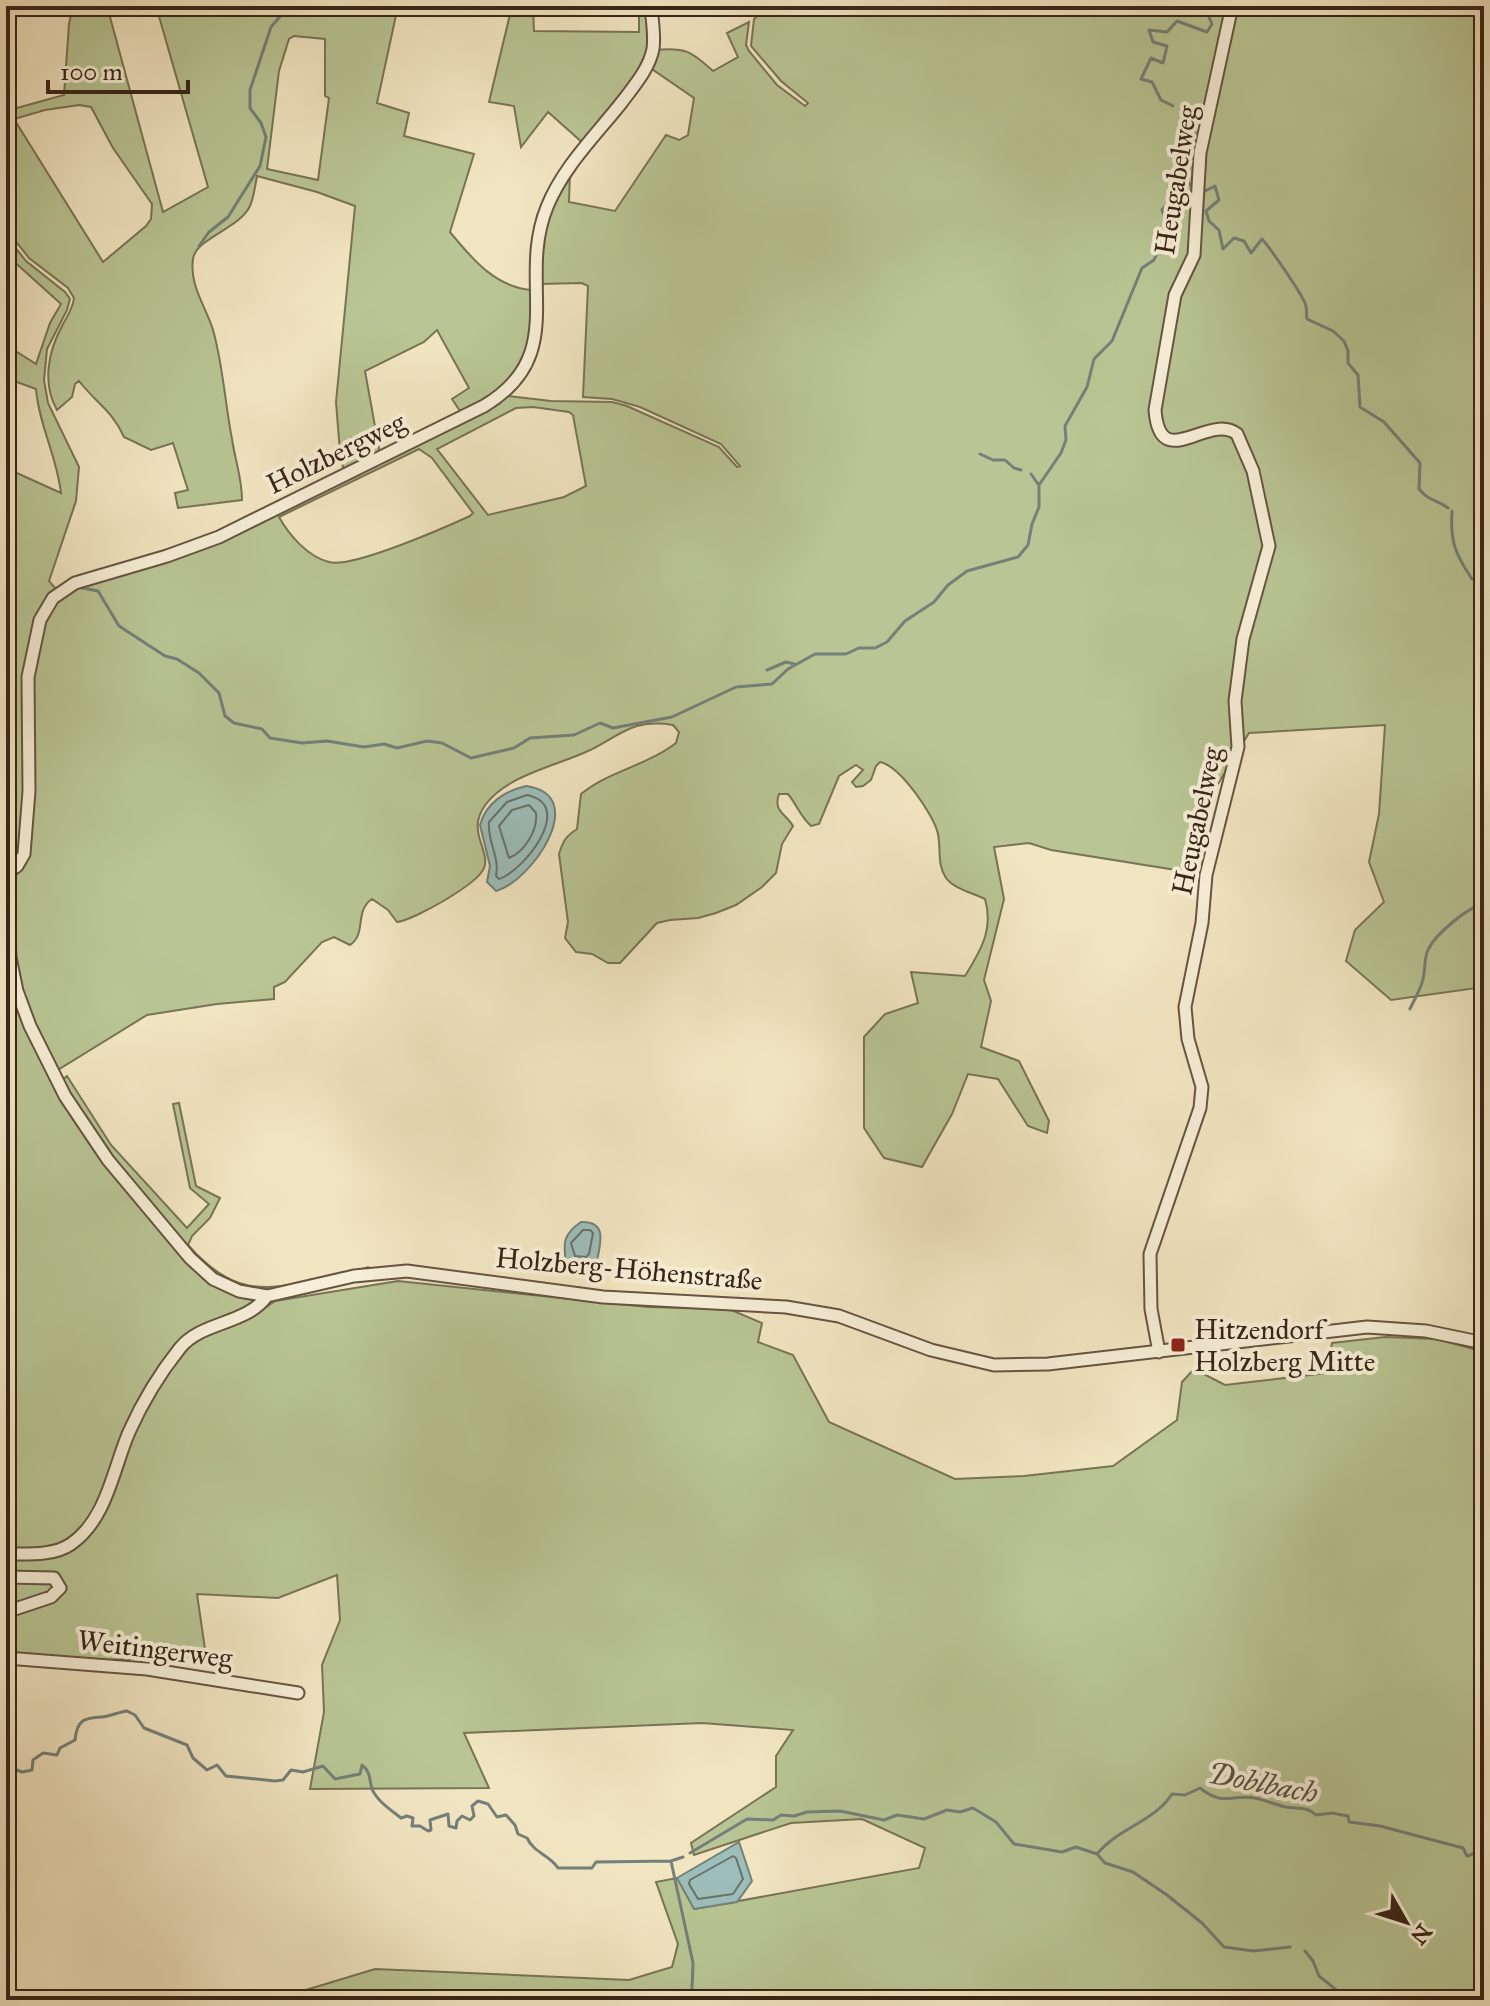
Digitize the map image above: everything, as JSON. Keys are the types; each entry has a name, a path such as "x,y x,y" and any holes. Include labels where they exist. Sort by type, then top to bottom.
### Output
{"street":[{"name":"Holzbergweg","path":"6,873 17,866 24,854 29,791 28,677 40,620 49,604 75,583 184,551 219,537 484,406 509,390 525,369 535,341 537,248 547,207 574,162 645,70 653,43 651,6"},
{"name":"Heugabelweg","path":"1159,1352 1151,1309 1150,1254 1200,1108 1202,1087 1188,1039 1185,1007 1202,923 1206,875 1238,747 1235,701 1243,639 1269,546 1253,471 1237,434 1221,428 1179,441 1167,439 1156,428 1155,410 1175,295 1194,255 1200,153 1232,6"},
{"name":"Holzberg-Höhenstraße","path":"6,894 10,957 21,1003 74,1111 119,1173 199,1267 225,1285 267,1296 354,1276 407,1271 603,1297 786,1307 821,1312 865,1324 943,1354 994,1365 1048,1364 1367,1327 1426,1331 1484,1343"},
{"path":"6,1554 50,1552 69,1546 88,1529 109,1489 129,1432 155,1384 181,1347 195,1334 249,1312 267,1296"},
{"path":"6,1577 42,1575 54,1578 60,1588 51,1597 6,1612"},
{"name":"Weitingerweg","path":"6,1658 147,1669 298,1693"}],"green space":[{"path":"73,6 107,6 163,212 208,187 156,6 398,6 377,103 409,113 404,136 474,154 450,232 476,262 496,278 533,290 533,340 507,388 462,414 452,399 469,388 437,330 424,342 365,371 380,454 344,472 336,402 355,206 257,176 251,203 245,214 202,245 193,259 192,269 210,321 222,370 242,500 178,508 175,493 188,490 173,443 151,450 124,437 109,413 79,381 75,384 72,397 57,410 49,390 50,357 74,298 68,288 29,258 6,229 6,111 64,95","holes":["294,36 325,39 325,96 329,98 318,180 267,169 279,71 289,39","79,105 91,107 113,148 152,204 151,219 146,226 103,262 14,119"]},
{"path":"512,6 533,6 534,31 639,32 639,6 648,6 650,43 645,63 584,144 548,112 521,147 514,106 489,102"},
{"path":"781,6 1484,6 1484,987 1391,1000 1346,961 1355,930 1384,902 1369,862 1379,814 1385,725 1249,733 1207,802 1195,873 1051,850 1029,843 994,847 1004,899 984,980 991,1001 981,1047 1019,1061 1049,1121 1047,1133 1028,1126 998,1079 968,1074 952,1114 922,1167 884,1158 864,1128 864,1037 885,1014 918,1003 911,972 965,976 987,930 985,899 959,888 946,878 941,868 935,826 923,804 897,772 880,762 871,780 856,787 852,782 863,770 856,765 839,776 819,824 811,826 788,794 779,794 779,808 793,826 782,844 776,873 736,905 698,918 657,923 620,963 608,963 592,954 576,952 565,938 568,922 560,849 577,829 581,794 676,743 679,732 673,725 650,724 631,728 588,751 533,772 495,794 480,814 478,823 484,868 470,883 445,900 397,922 388,910 372,899 363,910 355,940 350,945 334,937 322,942 285,982 274,987 274,999 147,1015 56,1071 33,1025 17,978 10,895 12,882 23,865 30,689 43,621 56,600 72,587 168,559 508,396 551,401 612,402 627,406 719,447 737,467 740,466 721,444 640,407 612,399 583,397 588,286 582,283 539,284 547,217 570,172 569,202 615,211 666,135 679,140 688,135 694,98 649,67 655,50 687,52 713,71 738,57 727,33 749,22 746,45 749,51 777,85 805,106 808,103 781,81 751,46 754,19 760,13 780,9","holes":["533,407 573,415 586,486 564,497 488,515 437,449 516,408","419,449 432,458 473,513 470,516 399,546 340,562 329,562 307,550 279,517"]},
{"path":"6,236 26,261 70,299 47,349 44,380 48,403 79,467 76,501 49,581 56,589 37,619 19,856 6,858 6,663 13,608 12,592 6,584 6,468 61,493 36,389 6,378 6,345 36,364 50,323 61,304 10,258 14,254 6,244"},
{"path":"6,984 14,992 62,1097 188,1260 253,1300 207,1333 252,1317 275,1301 398,1281 648,1307 729,1309 762,1323 758,1342 793,1355 829,1422 955,1479 1024,1476 1113,1466 1177,1420 1182,1382 1194,1369 1225,1385 1326,1373 1332,1343 1385,1337 1437,1339 1484,1352 1484,2000 300,2000 299,1992 375,1969 629,1980 672,1967 678,1944 656,1882 677,1878 695,1909 919,1868 925,1848 862,1819 791,1823 694,1855 691,1843 776,1787 776,1756 793,1730 702,1723 464,1733 489,1788 310,1789 324,1712 322,1665 340,1620 337,1575 278,1598 197,1594 206,1656 7,1664 6,1698"},
{"path":"67,1076 111,1145 187,1228 209,1204 190,1188 173,1104 179,1103 196,1186 220,1198 210,1218 192,1236 188,1245 219,1273 248,1286 264,1287 300,1283 369,1267 363,1271 269,1291 240,1288 206,1269 111,1158 61,1081"}],"water":[{"path":"526,786 545,793 554,805 555,821 549,838 525,872 496,891 487,882 490,866 480,825 497,799"},
{"path":"581,1222 590,1223 599,1230 596,1266 566,1264 566,1240"},
{"path":"739,1842 752,1881 737,1902 694,1909 677,1878"}],"waterway":[{"path":"199,246 209,232 228,217 260,166 266,137 250,108 250,90 271,27 289,6"},
{"path":"1173,106 1161,100 1152,82 1141,79 1151,58 1163,63 1167,46 1153,42 1149,30 1167,32 1177,21 1207,32 1212,24 1204,6"},
{"path":"1181,109 1195,123 1194,150 1185,161 1183,177 1194,189"},
{"path":"77,587 98,591 119,626 165,656 177,659 199,673 219,693 225,716 234,723 262,729 270,738 302,743 327,741 364,747 384,744 397,748 427,741 442,743 471,758 514,748 530,738 574,735 600,723 613,728 672,717 736,687 772,684 788,669 815,654 846,654 859,648 875,648 887,642 905,621 934,602 948,585 967,571 1018,557 1028,545 1039,507 1039,485 1061,453 1066,440 1065,426 1087,387 1094,359 1112,341 1142,268 1154,260 1169,227 1162,210 1169,202 1171,189 1183,177"},
{"path":"1201,193 1215,186 1219,200 1206,211 1209,221 1219,230 1223,249 1234,238 1244,241 1251,253 1262,239 1300,293 1306,306 1307,319 1333,331 1344,341 1348,363 1358,375 1360,407 1384,422 1420,463 1419,489 1448,508"},
{"path":"980,454 993,460 1005,460 1021,470"},
{"path":"1031,474 1038,484"},
{"path":"1452,511 1453,539 1461,562 1472,579 1484,577"},
{"path":"767,670 786,662 794,664"},
{"path":"1410,1009 1422,983 1426,956 1433,942 1462,915 1484,904"},
{"name":"Doblbach","path":"6,1766 22,1772 32,1770 33,1760 43,1753 57,1755 60,1748 75,1740 83,1721 127,1711 135,1715 144,1728 187,1745 193,1758 207,1770 217,1765 226,1776 275,1781 283,1780 291,1770 303,1772 323,1766 335,1779 360,1774 362,1765 374,1793 381,1801 401,1818 413,1818 412,1826 428,1831 431,1830 430,1820 448,1814 449,1826 456,1828 462,1816 470,1820 474,1816 472,1806 478,1801 488,1804 497,1817 506,1815 518,1834 527,1838 558,1868 592,1868 596,1862 671,1861 683,1857"},
{"name":"Doblbach","path":"690,1853 747,1819 773,1820 781,1815 840,1811 884,1820 897,1815 924,1819 947,1810 960,1812 973,1808 996,1822 1014,1844 1062,1852 1076,1847 1097,1854 1115,1838 1156,1812 1172,1794 1185,1795 1200,1788 1215,1797 1255,1798 1306,1809 1316,1815 1332,1813 1348,1816 1349,1822 1380,1826 1463,1848 1467,1856 1484,1850"},
{"path":"1097,1854 1105,1863 1133,1872 1167,1895 1202,1923 1224,1947 1253,1951 1290,1947"},
{"path":"671,1861 693,1963 692,1989 684,2000"},
{"path":"1305,1951 1319,1976 1349,2000"}],"place":[{"name":"Hitzendorf Holzberg Mitte","path":"1178,1345"}]}
